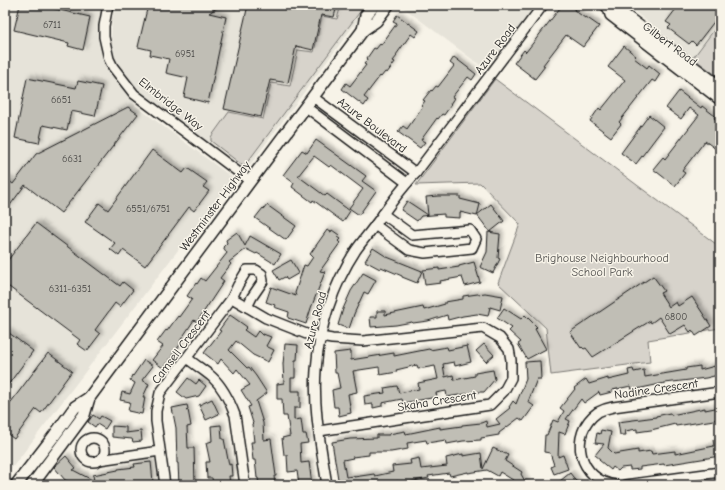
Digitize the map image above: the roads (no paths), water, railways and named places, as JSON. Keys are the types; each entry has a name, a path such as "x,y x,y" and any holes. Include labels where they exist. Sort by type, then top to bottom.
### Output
{"main road":[{"name":"Westminster Highway","path":"363,30 366,15 374,5"},
{"name":"Westminster Highway","path":"32,485 84,415 89,398 363,30 376,21 388,5"},
{"name":"Gilbert Road","path":"608,6 616,9 720,87"},
{"name":"Gilbert Road","path":"608,6 611,16 720,99"},
{"name":"Westminster Highway","path":"16,485 75,407 89,398"}],"street":[{"name":"Elmbridge Way","path":"108,5 104,26 104,37 109,59 113,67 134,94 250,181"},
{"name":"Azure Road","path":"327,485 319,431 316,398 316,371 318,348 330,303 340,280 356,250 416,173 542,5"},
{"name":"Azure Boulevard","path":"313,97 416,173"},
{"path":"306,107 407,183"},
{"path":"375,225 408,250 425,253 472,248 476,239 470,230 412,235 383,214"},
{"name":"Camsell Crescent","path":"165,485 156,421 156,411 160,393 232,298 247,270 256,270 262,274 263,281 247,307"},
{"path":"232,298 266,318 309,335 321,338"},
{"name":"Skaha Crescent","path":"319,431 490,405 504,391 511,378 511,360 509,349 500,338 483,328 363,341 321,338"},
{"path":"187,358 213,378 232,405 235,415 245,485"},
{"name":"Nadine Crescent","path":"616,485 606,483 592,474 582,459 580,444 581,437 592,417 602,410 612,407 720,392"},
{"path":"99,460 160,451"},
{"path":"625,485 720,472"}],"park label":[{"name":"Brighouse Neighbourhood School Park","path":"602,265"}]}
